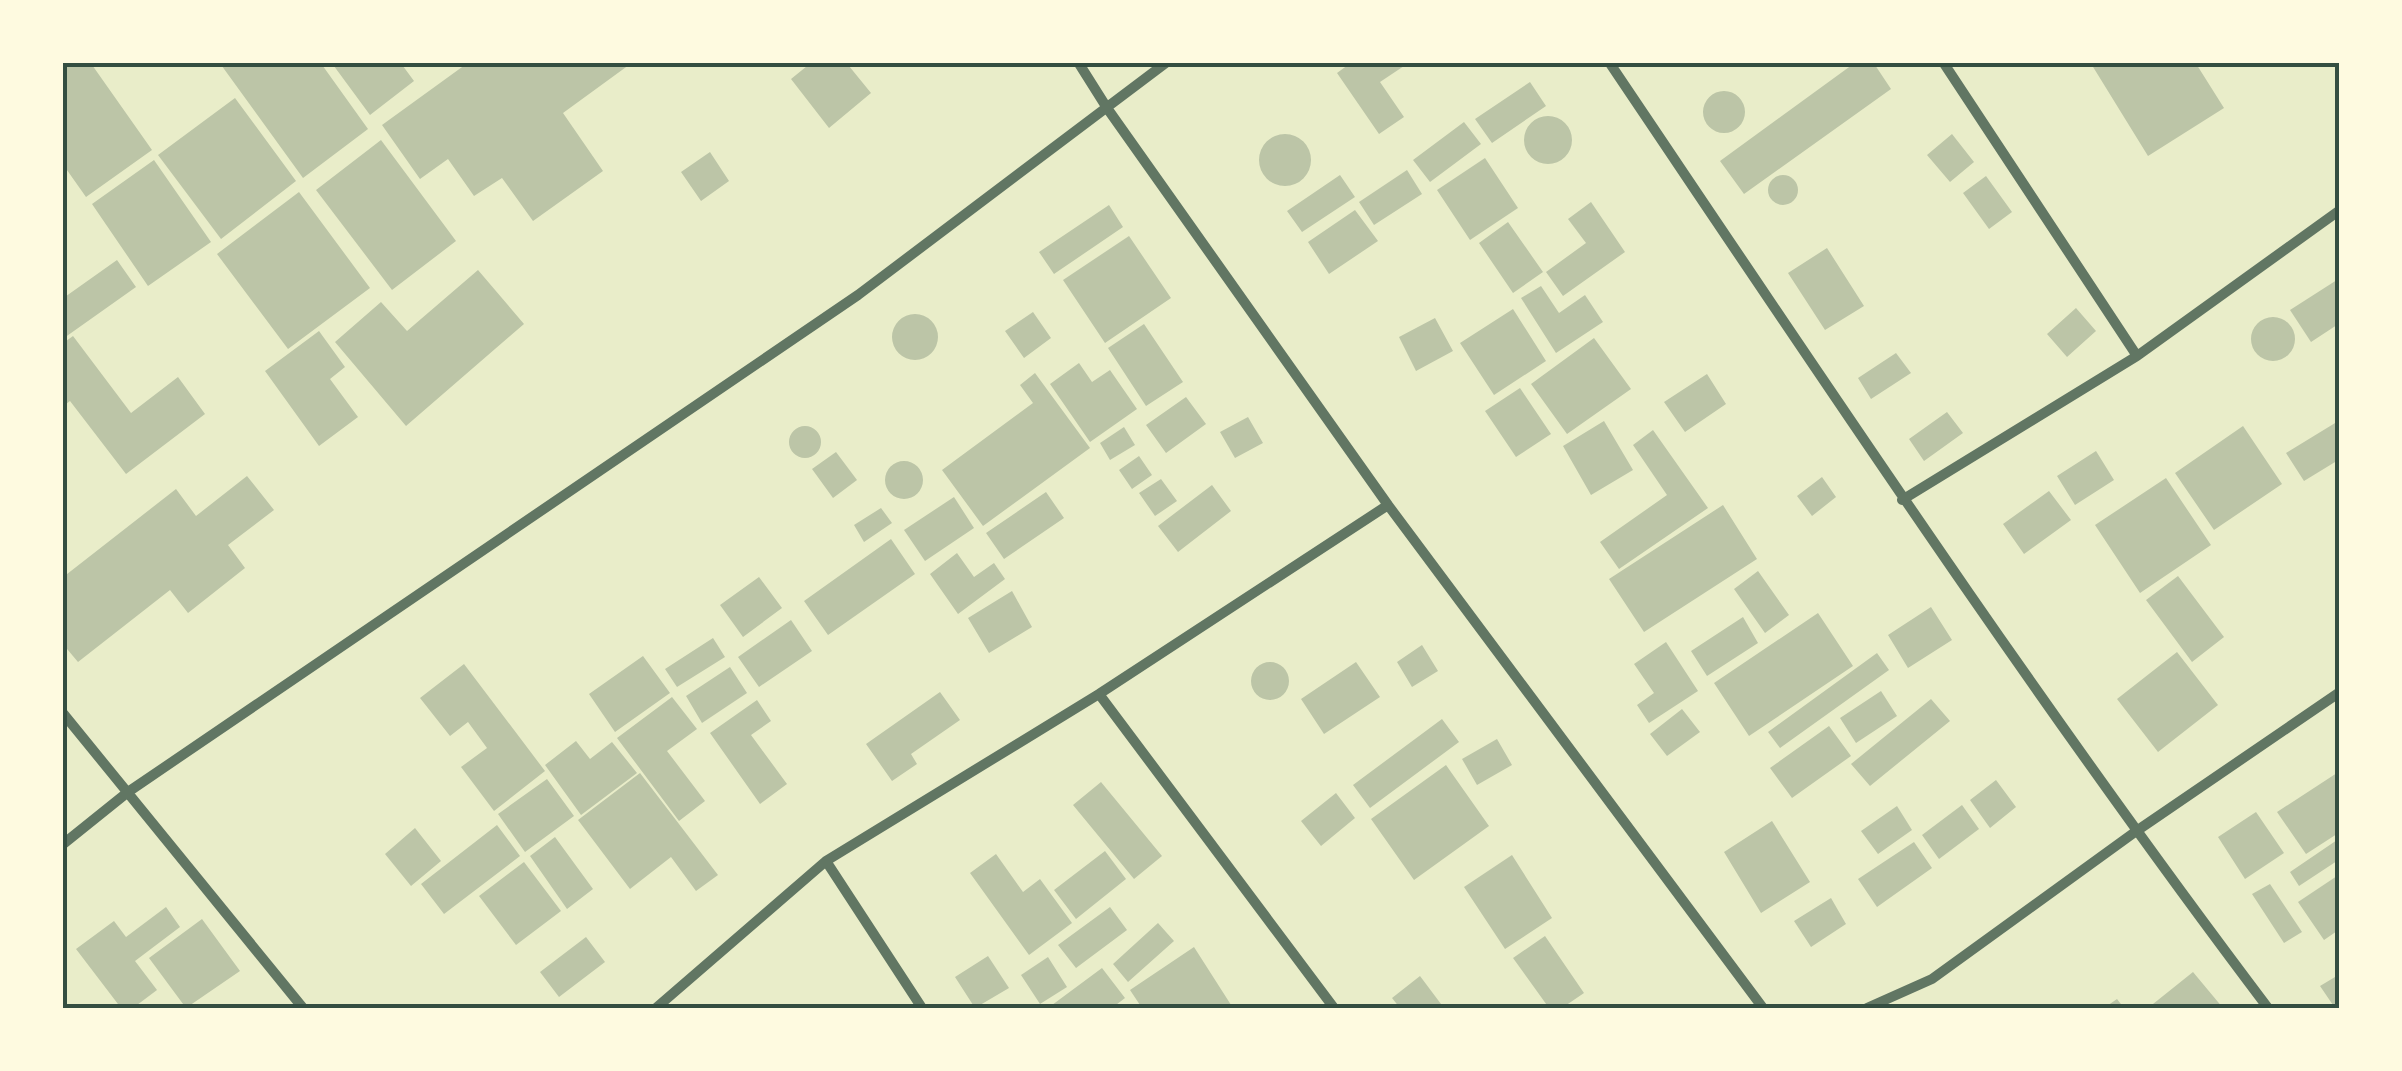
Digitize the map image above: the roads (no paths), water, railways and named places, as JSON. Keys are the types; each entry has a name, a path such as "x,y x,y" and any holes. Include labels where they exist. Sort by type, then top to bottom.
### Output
{"street":[{"path":"1078,62 1388,505 1763,1008"},
{"path":"62,844 128,792 858,295 1167,62"},
{"path":"1609,62 1902,500 2135,832 2268,1008"},
{"path":"1942,62 2137,356"},
{"path":"1902,500 2137,356 2340,210"},
{"path":"656,1008 826,862 1099,694 1388,505"},
{"path":"1867,1008 1932,980 2135,832 2340,692"},
{"path":"1099,694 1334,1008"},
{"path":"62,712 303,1008"},
{"path":"826,862 922,1008"}]}
